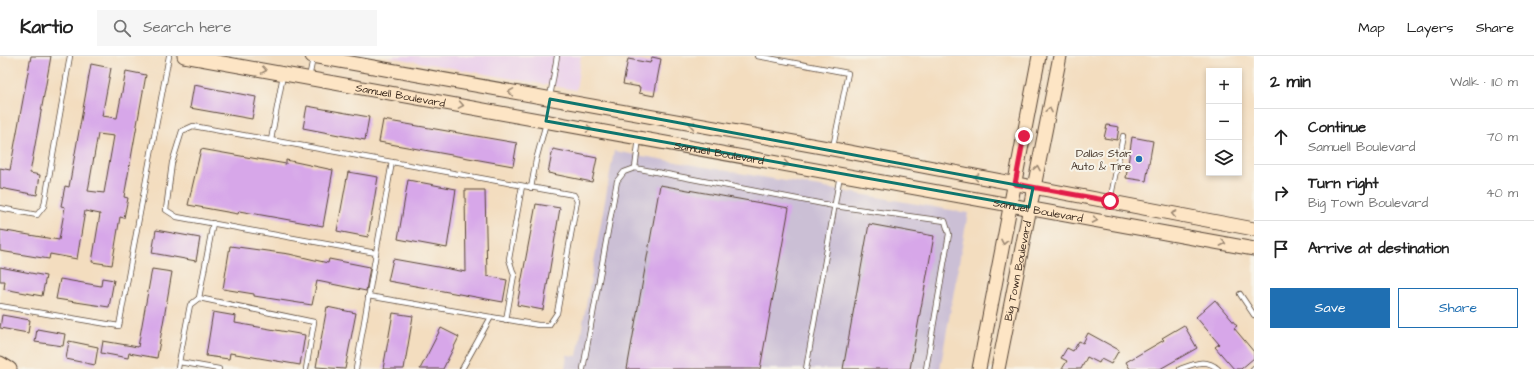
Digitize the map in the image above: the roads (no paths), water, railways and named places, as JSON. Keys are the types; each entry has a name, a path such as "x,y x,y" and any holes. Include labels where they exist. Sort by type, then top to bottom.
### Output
{"main road":[{"name":"Samuell Boulevard","path":"184,56 1030,207 1254,249"},
{"name":"Samuell Boulevard","path":"313,56 833,149 1254,229"},
{"name":"Big Town Boulevard","path":"979,369 1039,56"},
{"name":"Big Town Boulevard","path":"998,369 1060,56"},
{"path":"546,121 550,99"},
{"path":"639,137 643,116"},
{"path":"0,363 10,369"}],"lane":[{"path":"0,208 37,215 44,206 70,56"},
{"path":"0,306 119,326 169,56"},
{"path":"309,78 313,56"},
{"path":"550,99 557,56"},
{"path":"757,56 848,73 833,149"},
{"path":"271,140 283,73"},
{"path":"531,188 536,160 546,121"},
{"path":"368,296 506,320 538,325 549,325 557,313 578,201 574,195 193,126 182,131 172,163 166,210 177,216 376,253"},
{"path":"1110,201 1123,136"},
{"path":"635,168 639,137"},
{"path":"356,369 392,162"},
{"path":"583,369 617,181 624,172 635,168 834,206 945,221 949,234 926,369"},
{"path":"806,369 840,174"},
{"path":"506,320 514,274 509,259 522,186"},
{"path":"178,369 190,305 199,298 214,223"},
{"path":"1240,294 1254,315"},
{"path":"199,298 314,322 306,369"},
{"path":"462,369 491,317"},
{"path":"179,362 219,369"},
{"path":"1180,369 1204,362 1212,364 1218,369"}],"place":[{"name":"Dallas Star Auto & Tire","path":"1139,159"}]}
